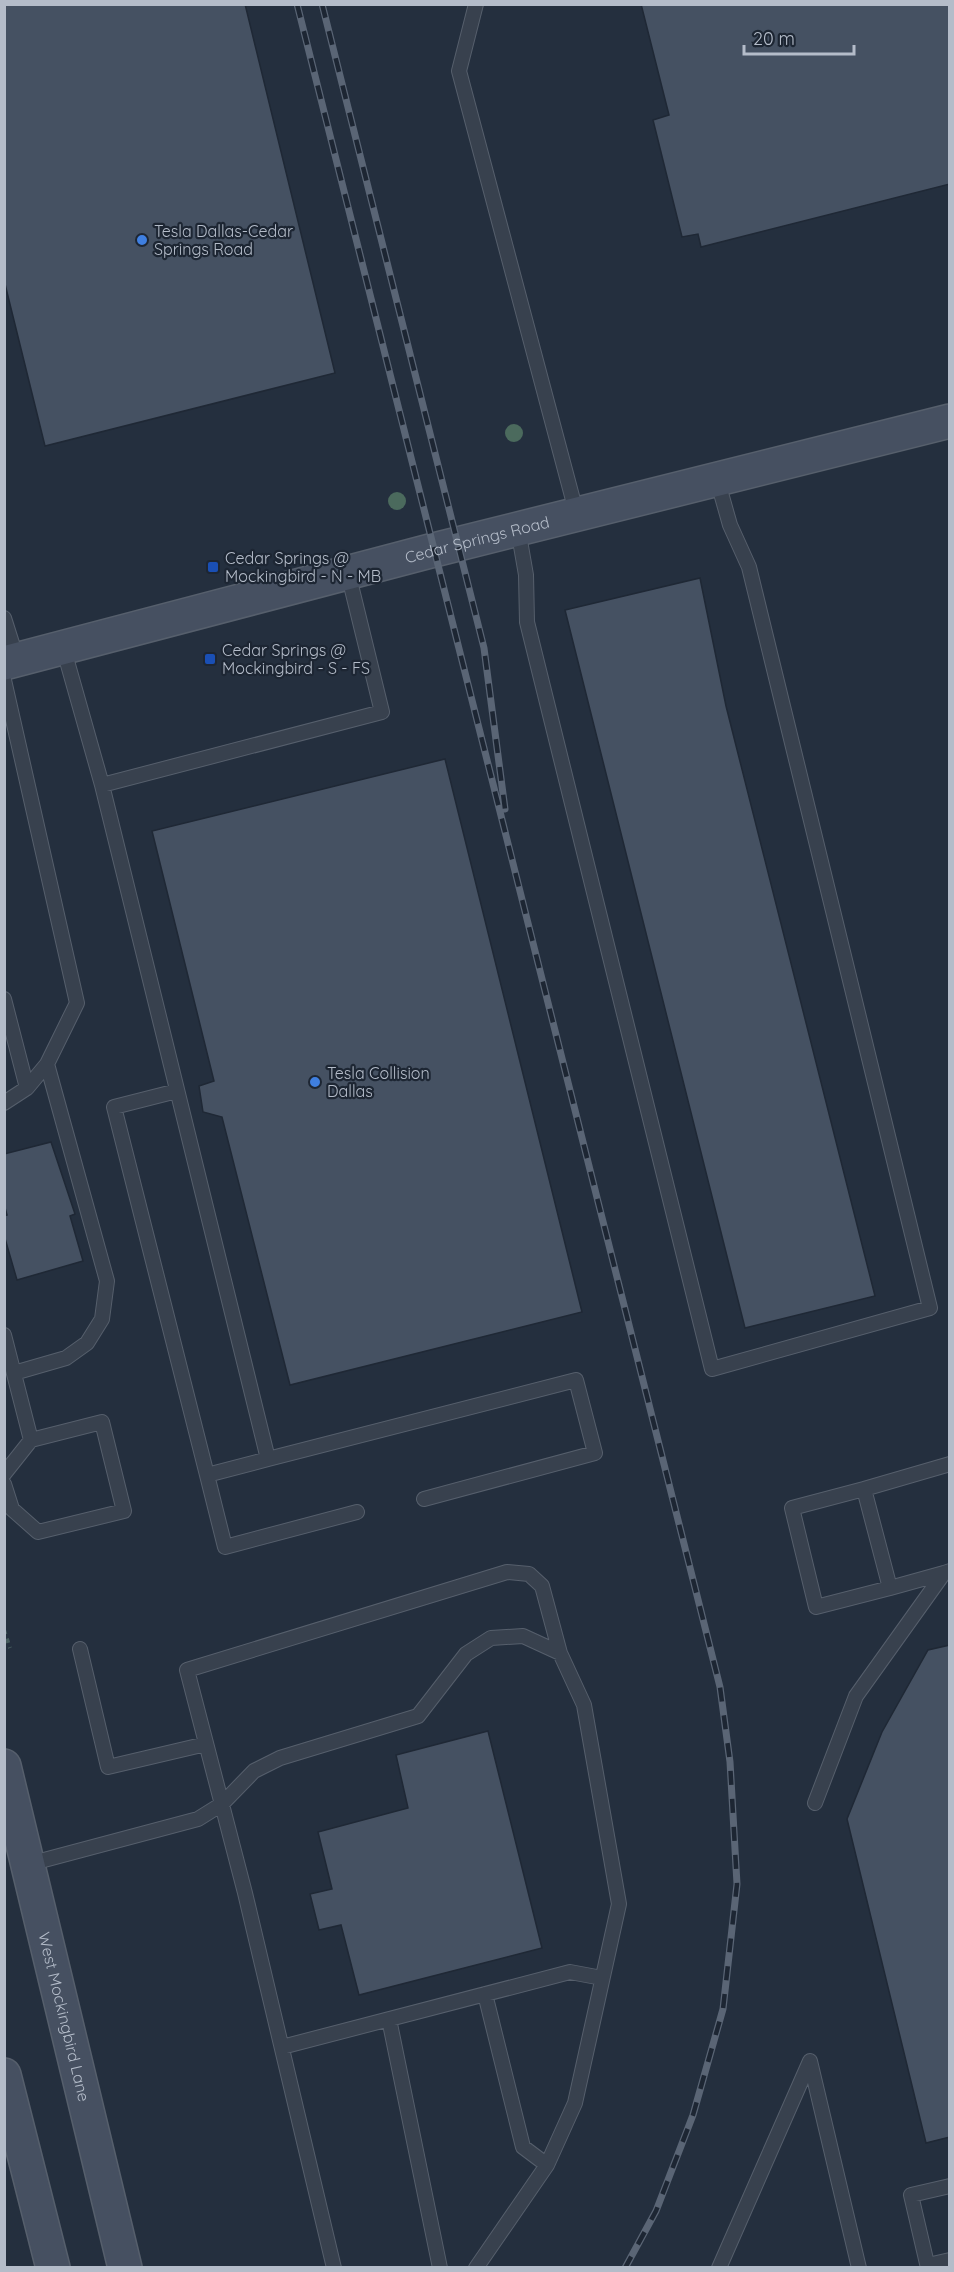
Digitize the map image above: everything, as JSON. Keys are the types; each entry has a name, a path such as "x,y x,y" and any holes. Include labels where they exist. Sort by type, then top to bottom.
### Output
{"main road":[{"name":"Cedar Springs Road","path":"9,667 63,647 518,529 950,421"},
{"name":"West Mockingbird Lane","path":"4,1766 17,1867 125,2268"},
{"path":"4,2075 53,2268"}],"lane":[{"path":"476,4 459,71 577,514"},
{"path":"518,529 526,575 527,622 712,1369 930,1308 749,567 730,525 717,479"},
{"path":"102,785 382,712 347,573"},
{"path":"4,618 9,667 77,1003 47,1064 27,1088 4,1104"},
{"path":"63,647 102,785 268,1459"},
{"path":"4,999 27,1088"},
{"path":"14,1373 66,1358 87,1343 102,1319 107,1281 47,1064"},
{"path":"177,1091 114,1107 225,1547 357,1512"},
{"path":"4,1335 31,1440"},
{"path":"207,1475 576,1380 595,1454 424,1499"},
{"path":"4,1474 31,1440 102,1422 124,1511 38,1532 12,1509 4,1484"},
{"path":"947,1572 816,1607 792,1508 864,1490 950,1464"},
{"path":"864,1490 890,1588"},
{"path":"334,2268 282,2047 187,1670 507,1572 530,1574 542,1586 560,1653 584,1705 619,1904 575,2103 547,2165 476,2268"},
{"path":"815,1803 856,1695 947,1572"},
{"path":"17,1867 198,1819 222,1804 254,1772 280,1758 418,1716 466,1654 491,1638 523,1636 560,1653"},
{"path":"80,1649 108,1767 206,1744"},
{"path":"282,2047 570,1972 602,1978"},
{"path":"485,1994 523,2147 547,2165"},
{"path":"389,2019 440,2268"},
{"path":"719,2268 810,2061 859,2268"},
{"path":"950,2186 911,2196 928,2266 950,2260"}],"path":[{"path":"4,1630 10,1648"}],"building":[{"path":"4,4 245,4 335,373 45,446 4,280"},
{"path":"641,4 950,4 950,184 701,247 698,234 682,237 653,120 669,115"},
{"path":"700,578 726,706 875,1296 745,1328 565,610"},
{"path":"445,759 582,1312 290,1385 222,1117 203,1112 199,1086 214,1081 152,831"},
{"path":"51,1142 75,1214 70,1216 83,1261 17,1280 4,1235 4,1216 7,1215 4,1204 4,1154"},
{"path":"950,1645 950,2137 926,2143 847,1819 882,1732 928,1650"},
{"path":"488,1731 542,1948 359,1995 341,1925 319,1930 310,1894 332,1889 318,1832 408,1808 396,1755"}],"railway":[{"path":"297,4 720,1687 730,1762 737,1884 723,2009 693,2115 656,2211 625,2268"},
{"path":"322,4 484,648 505,809"}],"place":[{"name":"Tesla Dallas-Cedar Springs Road","path":"142,240"},
{"name":"Cedar Springs @ Mockingbird - N - MB","path":"213,567"},
{"name":"Cedar Springs @ Mockingbird - S - FS","path":"210,659"},
{"name":"Tesla Collision Dallas","path":"315,1082"}]}
